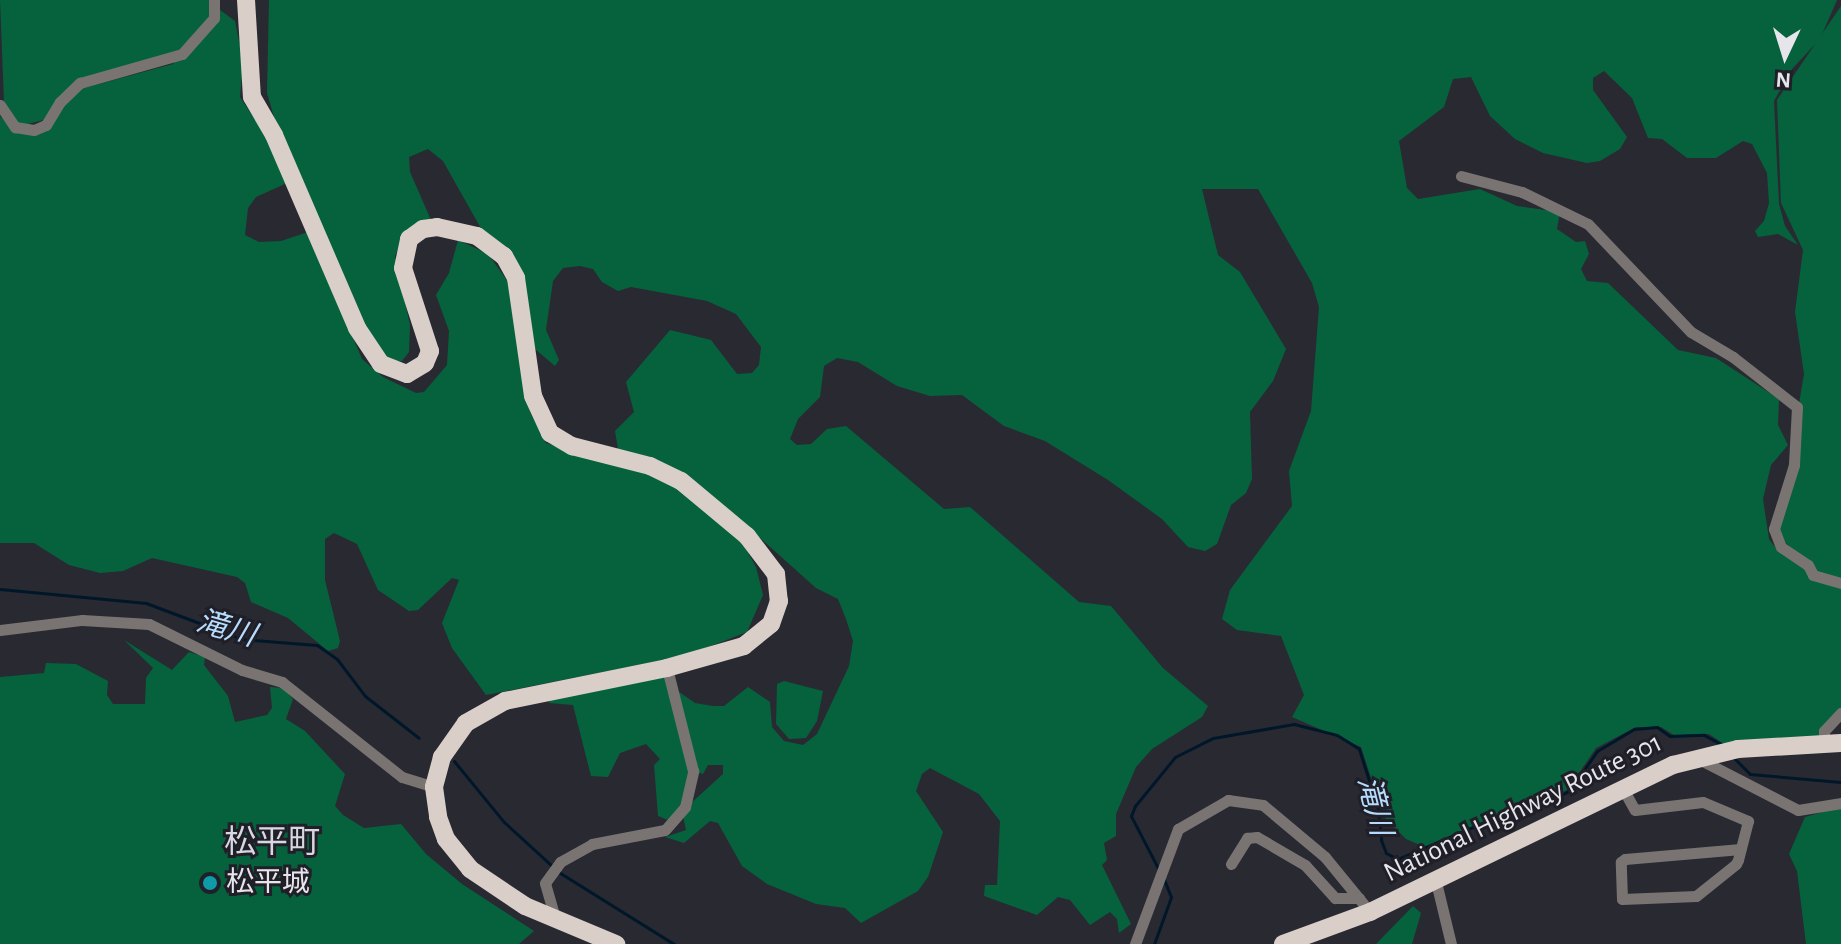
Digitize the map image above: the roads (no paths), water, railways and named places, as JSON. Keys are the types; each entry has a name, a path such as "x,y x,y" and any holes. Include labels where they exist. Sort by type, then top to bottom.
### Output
{"highway":[{"path":"246,0 252,97 274,135 357,328 381,364 407,374 425,363 430,351 403,268 409,239 423,229 437,227 477,236 504,256 516,278 533,396 550,433 572,446 642,464 681,481 769,562 779,601 764,631 744,646 667,668 490,707 453,737 438,767 434,787 438,817 455,853 495,889 555,919 616,944"},
{"name":"National Highway Route 301","path":"1283,944 1365,905 1436,882 1622,787 1697,758 1738,749 1833,743"}],"street":[{"path":"0,105 15,127 34,130 46,125 60,102 80,83 182,54 214,18 214,0"},
{"path":"1461,176 1522,192 1588,224 1691,332 1746,366 1797,407 1794,465 1774,529 1781,547 1808,565 1813,575 1841,583"},
{"path":"0,630 82,620 149,624 242,670 282,682 402,777 434,787"},
{"path":"555,919 544,892 554,868 575,849 665,830 677,823 693,771 667,668"},
{"path":"1833,743 1824,731 1841,713"},
{"path":"1697,758 1798,810 1841,803"},
{"path":"1622,787 1635,810 1703,802 1747,819 1741,849 1736,864 1696,896 1622,899 1621,862 1625,859 1741,849"},
{"path":"1135,944 1178,829 1228,800 1263,805 1325,857 1365,905"},
{"path":"1231,864 1247,838 1257,837 1293,856 1335,898 1365,905"},
{"path":"1436,882 1451,944"}],"waterway":[{"name":"滝川","path":"0,589 146,603 242,639 317,645 337,659 365,696 419,738"},
{"name":"滝川","path":"1159,870 1131,816 1135,806 1175,757 1213,738 1294,724 1337,735 1359,749 1378,809 1381,840 1386,853 1398,859 1503,814 1554,799 1570,790 1597,751 1634,729 1657,727 1670,736 1704,735 1723,745"},
{"name":"滝川","path":"1733,757 1750,774 1841,782"},
{"name":"滝川","path":"454,761 504,822 552,866"},
{"name":"滝川","path":"557,871 674,944"},
{"name":"滝川","path":"1154,944 1171,897 1163,877"}],"place":[{"name":"松平城","path":"210,883"}],"district":[{"name":"松平町","path":"272,842"}]}
